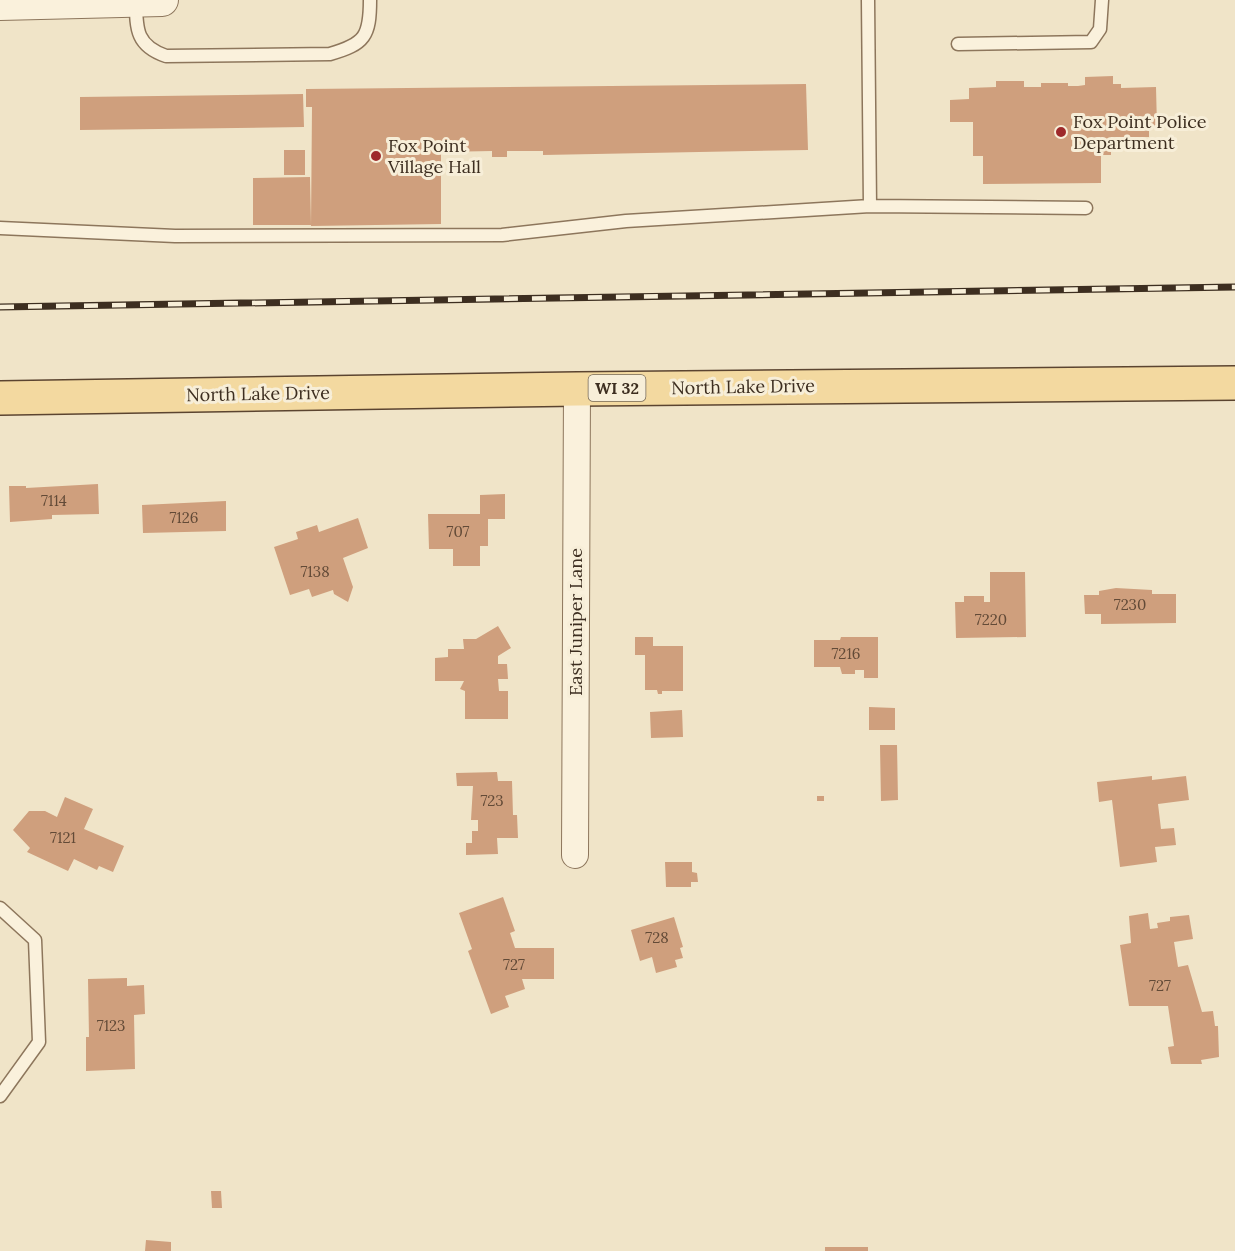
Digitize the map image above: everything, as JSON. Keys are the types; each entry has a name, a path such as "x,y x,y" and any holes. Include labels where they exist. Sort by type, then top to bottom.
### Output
{"main road":[{"name":"North Lake Drive","path":"0,398 577,389 1235,383"}],"street":[{"path":"0,4 162,0"},
{"name":"East Juniper Lane","path":"575,855 577,389"}],"lane":[{"path":"136,0 140,39 151,51 165,56 330,54 351,48 363,39 370,24 370,0"},
{"path":"868,0 870,206"},
{"path":"957,44 1091,42 1100,29 1102,0"},
{"path":"0,228 175,236 502,235 626,221 870,206 1086,208"},
{"path":"0,908 35,940 39,1042 0,1096"}],"building":[{"name":"Fox Point Police Department","path":"1113,76 1113,84 1121,84 1121,88 1156,87 1157,127 1149,127 1149,137 1111,137 1111,155 1101,155 1101,183 983,184 983,156 973,156 973,122 950,122 950,100 969,99 969,88 996,87 996,81 1024,81 1024,87 1041,87 1041,83 1068,83 1068,86 1078,86 1085,85 1085,77"},
{"name":"Fox Point Village Hall","path":"806,84 808,150 543,155 543,151 507,151 507,157 492,157 492,151 441,152 441,224 311,226 312,107 306,107 306,89"},
{"path":"303,94 304,127 80,130 80,97"},
{"path":"284,150 305,150 305,175 284,175"},
{"path":"310,177 311,225 253,225 253,178"},
{"path":"98,484 99,514 52,515 52,519 10,522 9,486 26,486 26,488"},
{"path":"505,494 505,519 488,519 488,546 480,546 480,566 453,566 453,549 429,549 428,514 480,514 480,495"},
{"path":"226,501 226,531 143,533 142,505"},
{"path":"358,518 368,548 343,558 353,587 348,602 334,594 333,590 312,597 309,589 290,595 274,547 298,539 296,532 317,525 319,532"},
{"path":"990,572 1025,572 1026,637 956,638 955,602 964,602 964,596 984,596 984,602 990,602"},
{"path":"1116,588 1152,590 1152,594 1176,594 1176,623 1101,624 1101,614 1085,614 1084,595 1099,595 1099,591"},
{"path":"498,626 511,648 498,656 498,664 507,664 508,679 498,679 499,691 508,691 508,719 465,719 465,691 460,689 464,681 435,681 435,658 448,657 448,649 464,649 463,639 476,639"},
{"path":"635,637 653,637 653,646 683,646 683,691 662,691 662,694 658,694 657,690 645,690 645,655 635,655"},
{"path":"841,637 878,637 878,678 864,678 864,670 855,670 855,674 842,674 840,667 814,667 814,640 840,640"},
{"path":"869,707 895,708 895,730 869,730"},
{"path":"682,710 683,737 651,738 650,712"},
{"path":"880,745 897,745 898,800 881,801"},
{"path":"497,772 498,781 512,781 513,815 517,815 518,838 497,838 498,854 466,855 466,843 472,843 472,831 478,831 478,820 471,820 473,786 457,786 456,773"},
{"path":"1152,776 1152,780 1186,776 1189,800 1158,804 1161,829 1174,828 1176,845 1155,847 1157,862 1120,867 1112,800 1099,802 1097,782"},
{"path":"817,796 824,796 824,801 817,801"},
{"path":"65,797 93,809 84,829 124,846 113,872 99,866 97,870 74,859 68,871 27,852 30,848 13,830 29,811 45,811 57,817"},
{"path":"665,862 692,862 692,872 697,873 698,882 691,882 691,887 666,887"},
{"path":"503,897 515,931 510,933 515,948 554,948 554,979 522,979 525,989 505,996 509,1007 491,1014 468,951 472,949 459,913"},
{"path":"1148,913 1150,929 1158,928 1157,923 1170,921 1170,917 1189,915 1193,939 1174,942 1178,967 1188,965 1202,1012 1213,1011 1215,1026 1218,1026 1219,1057 1201,1060 1202,1064 1171,1064 1168,1047 1174,1046 1168,1006 1129,1006 1120,945 1131,943 1129,916"},
{"path":"674,917 683,947 680,948 683,958 675,960 677,967 656,973 652,957 640,961 631,930"},
{"path":"127,978 127,986 144,985 145,1014 134,1015 135,1069 86,1071 86,1037 89,1037 88,979"},
{"path":"211,1191 221,1191 222,1208 212,1208"},
{"path":"146,1240 171,1242 171,1251 145,1251"},
{"path":"825,1247 868,1247 868,1251 825,1251"}],"railway":[{"path":"0,307 1235,287"}],"place":[{"name":"Fox Point Police Department","path":"1061,132"},
{"name":"Fox Point Village Hall","path":"376,156"}]}
